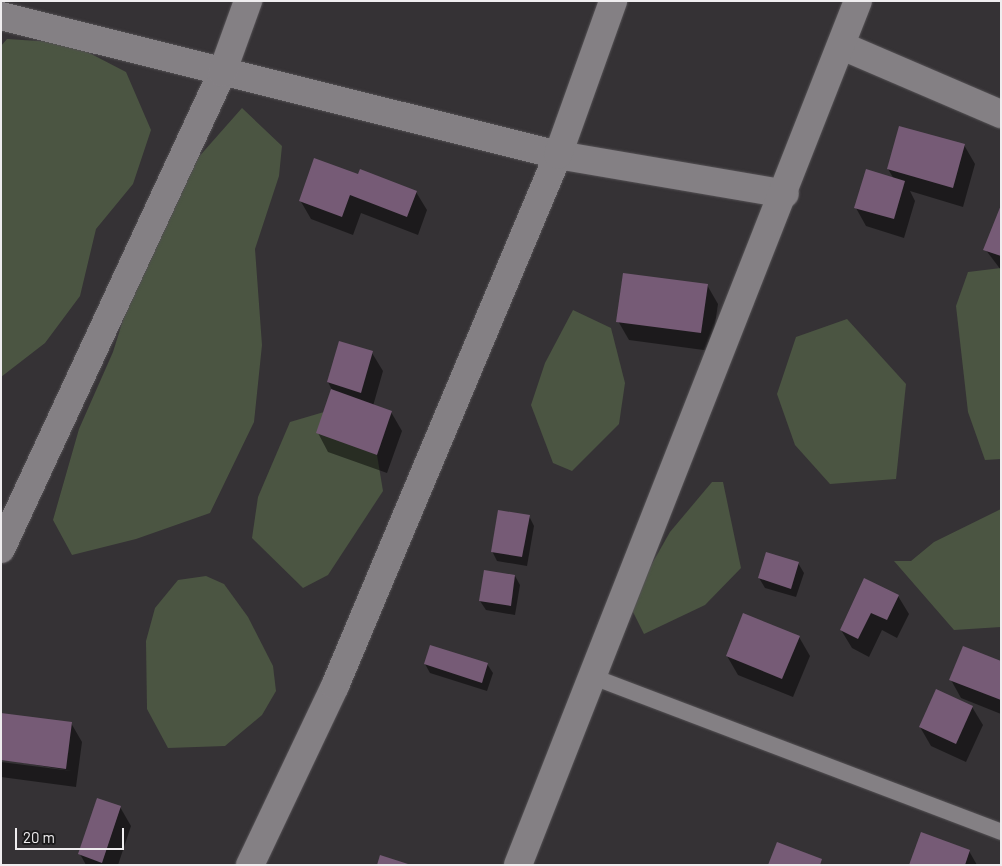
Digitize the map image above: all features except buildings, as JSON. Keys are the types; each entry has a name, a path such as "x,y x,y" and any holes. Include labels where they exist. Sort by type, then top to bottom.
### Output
{"street":[{"path":"1,549 222,73 248,1"},
{"path":"250,865 335,686 558,155 613,1"},
{"path":"518,865 591,676 784,194 858,1"},
{"path":"1,16 222,73 558,155 784,194"},
{"path":"842,46 1001,114"}],"lane":[{"path":"591,676 1001,832"}],"green space":[{"path":"7,39 70,43 126,72 151,130 133,184 96,229 80,296 45,343 1,377 1,46"},
{"path":"242,108 282,146 279,176 255,249 262,345 254,422 210,513 136,539 72,555 53,520 79,429 113,352 146,246 189,168"},
{"path":"1001,268 1001,459 985,460 968,412 956,306 968,272"},
{"path":"573,310 611,328 625,383 619,424 572,471 553,463 531,405 545,363"},
{"path":"847,319 906,384 896,479 830,484 795,445 777,394 796,337"},
{"path":"324,412 357,428 377,455 383,491 328,575 303,588 252,538 258,497 290,422"},
{"path":"712,482 723,482 741,568 705,605 644,634 629,604 670,532"},
{"path":"1001,509 1001,627 954,630 894,561 911,561 934,542"},
{"path":"206,576 224,584 248,617 273,666 276,691 262,715 225,746 168,748 147,709 146,641 155,608 178,580"}]}
